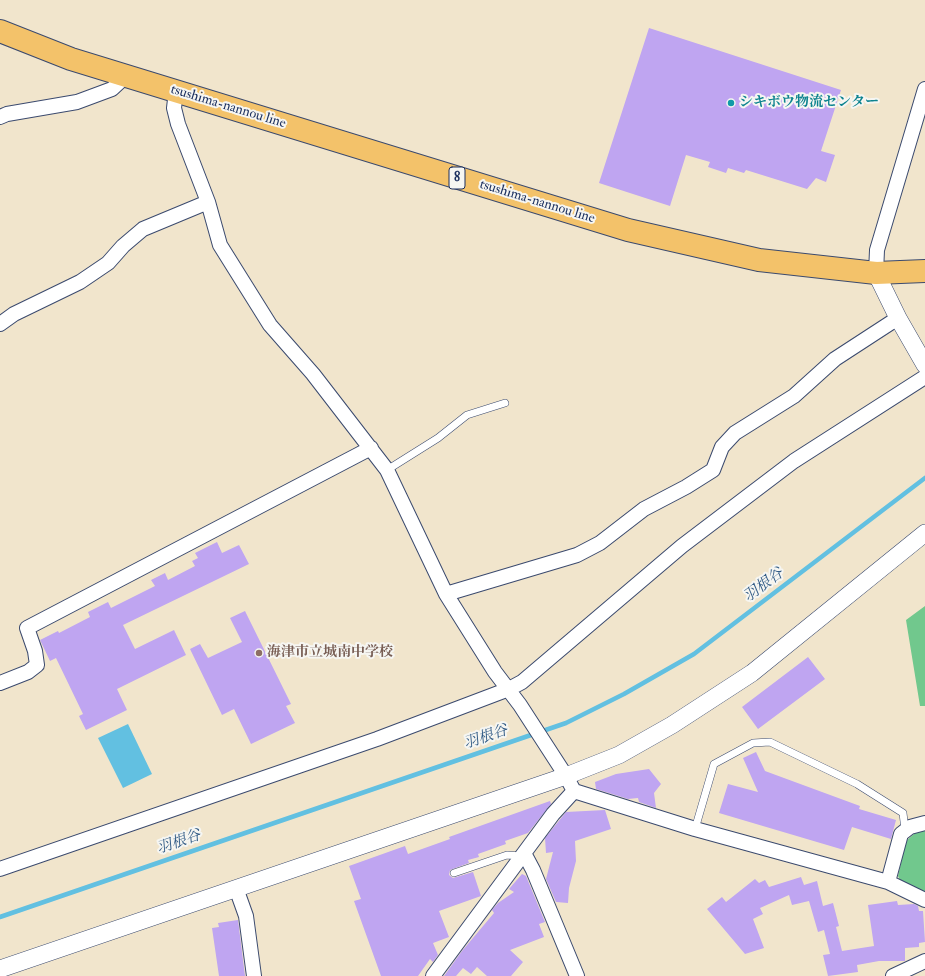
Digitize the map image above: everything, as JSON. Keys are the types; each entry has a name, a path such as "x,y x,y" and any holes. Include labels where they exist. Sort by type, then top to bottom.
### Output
{"main road":[{"name":"tsushima-nannou line","path":"0,31 71,59 628,230 759,260 876,273 925,272"}],"street":[{"path":"0,117 7,114 77,102 112,89 126,75"},
{"path":"925,89 876,250 876,273 898,318 925,365"},
{"path":"176,91 174,108 178,124 208,202 220,245 270,326 313,374 387,470 446,594 495,672 520,705 563,771 574,791 694,829 888,882 925,900"},
{"path":"0,324 14,314 80,282 108,263 123,246 143,229 208,202"},
{"path":"446,594 577,555 600,543 644,509 686,487 713,470 722,447 736,433 794,396 835,359 898,318"},
{"path":"0,869 377,739 509,689 522,682 682,546 788,466 925,377"},
{"path":"0,682 28,672 37,665 35,651 27,628 371,448"},
{"path":"0,968 236,888 563,771 619,755 672,725 752,673 925,533"},
{"path":"433,976 553,814 574,791"},
{"path":"888,882 901,834 910,827 925,823"},
{"path":"523,855 532,870 577,976"},
{"path":"236,888 246,916 254,976"},
{"path":"893,976 925,961"}],"lane":[{"path":"387,470 438,438 467,415 505,402"},
{"path":"694,829 714,764 753,743 770,742 857,784 903,813 905,830"},
{"path":"454,873 507,855 523,855"}],"green space":[{"path":"925,606 925,706 920,706 906,620"},
{"path":"925,830 925,894 901,882 898,876 906,841 915,833"}],"water":[{"path":"128,724 152,774 123,788 98,738"}],"building":[{"name":"シキボウ物流センター","path":"649,28 841,90 821,151 835,155 826,182 816,178 807,189 746,170 744,173 728,168 726,173 708,167 710,162 686,155 670,206 599,183"},
{"path":"217,542 222,553 239,545 249,564 123,625 135,649 174,630 186,655 117,689 127,710 86,730 79,716 83,714 56,658 50,661 40,640 58,631 59,633 90,617 88,612 108,602 111,608 155,586 151,580 165,573 168,580 195,566 192,561 198,558 195,553"},
{"path":"245,611 291,704 286,706 295,723 251,744 234,709 222,715 190,649 200,644 208,658 242,642 230,618"},
{"path":"808,657 825,679 758,729 742,707"},
{"path":"756,752 765,771 860,806 859,809 896,820 891,839 852,827 844,850 719,813 728,784 758,792 743,758"},
{"path":"649,769 661,784 654,793 656,808 639,802 638,798 628,799 596,789 595,782 616,774"},
{"path":"550,801 551,804 528,833 505,841 506,844 478,854 479,857 468,860 469,863 450,870 449,875 453,878 473,872 481,896 439,911 449,937 433,943 438,955 433,962 430,959 418,976 381,976 354,901 361,899 349,866 405,846 408,854 450,839 449,837"},
{"path":"605,810 611,829 575,841 576,861 569,888 568,903 556,902 546,879 553,852 546,853 545,838 566,812"},
{"path":"522,874 526,876 545,922 539,924 544,937 510,950 523,962 511,976 487,976 477,967 471,974 463,968 456,976 444,976 462,951 494,913 492,910 498,903 514,892 509,889"},
{"path":"801,877 804,885 817,881 823,906 833,903 839,926 836,927 842,951 874,946 868,905 897,901 898,905 914,904 918,906 919,911 923,911 925,942 919,943 919,947 905,948 905,961 879,961 857,965 858,972 828,976 823,955 830,954 824,930 818,932 809,901 792,905 789,895 760,908 763,914 753,919 764,948 745,954 707,909 722,897 726,902 755,879 759,883 765,880 769,887"},
{"path":"238,920 245,976 219,976 212,928 219,927 218,923"}],"waterway":[{"name":"羽根谷","path":"0,917 566,723 624,694 694,654 925,478"}],"place":[{"name":"シキボウ物流センター","path":"731,103"},
{"name":"海津市立城南中学校","path":"259,653"}]}
